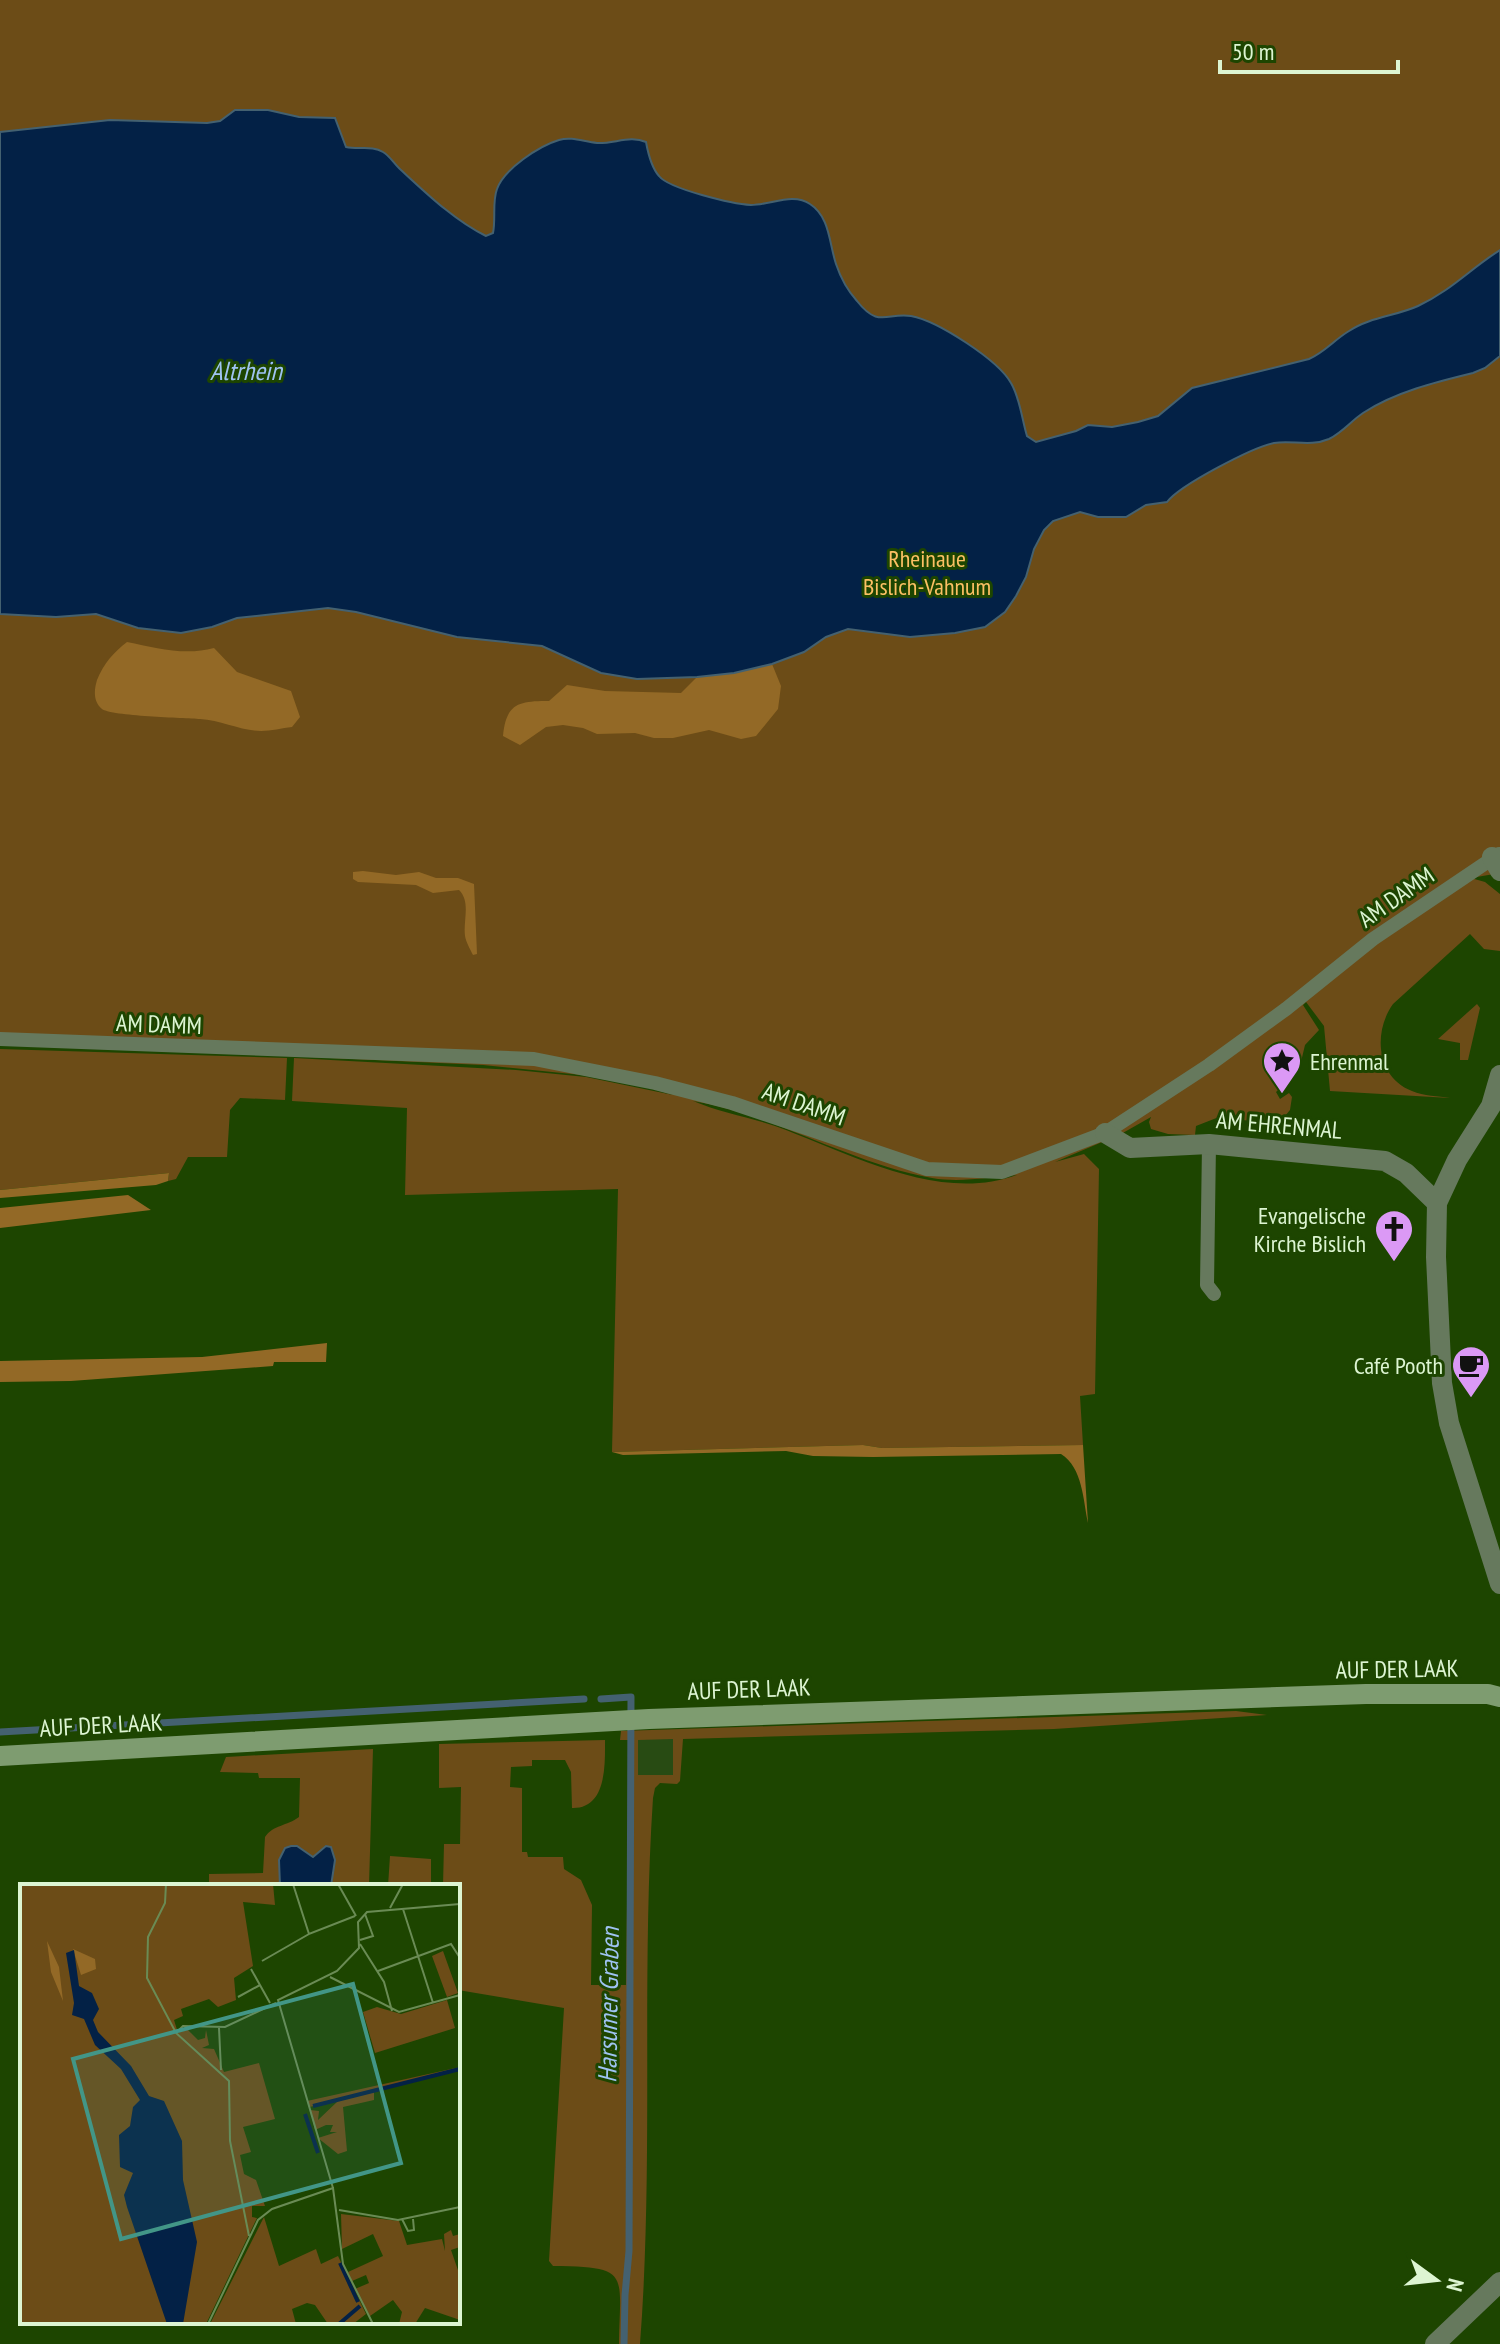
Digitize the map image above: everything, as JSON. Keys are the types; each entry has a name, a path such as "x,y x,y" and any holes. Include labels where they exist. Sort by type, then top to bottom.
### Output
{"main road":[{"name":"AUF DER LAAK","path":"0,1756 649,1719 1366,1694 1488,1694 1500,1697"}],"street":[{"path":"1500,1075 1491,1106 1457,1160 1437,1203 1436,1257 1442,1383 1449,1423 1500,1584"},
{"name":"AM EHRENMAL","path":"1105,1133 1130,1148 1209,1144 1385,1161 1406,1173 1437,1203"},
{"path":"1435,2344 1500,2282"}],"lane":[{"name":"AM DAMM","path":"0,1039 534,1059 655,1083 732,1103 927,1169 1002,1172 1105,1133 1209,1065 1286,1009 1373,939 1497,860"},
{"path":"1209,1144 1207,1285 1214,1294"}],"shaded area":[{"path":"127,642 181,651 214,648 237,672 291,691 300,717 292,727 261,731 208,720 133,715 102,709 95,696 97,680 109,659"},
{"path":"772,664 781,686 778,709 756,736 741,739 709,730 673,738 654,738 635,733 597,734 563,725 546,727 520,745 503,736 507,717 516,706 549,701 567,685 605,691 681,693 697,677"},
{"path":"353,872 396,875 419,872 436,878 458,878 474,884 477,954 473,955 466,938 466,906 459,890 433,893 416,885 358,882 353,879"},
{"path":"169,1173 168,1181 156,1185 0,1198 0,1190"},
{"path":"128,1195 151,1210 0,1228 0,1208"},
{"path":"327,1343 326,1362 274,1362 273,1366 71,1381 0,1382 0,1361 202,1357"},
{"path":"863,1445 882,1448 1083,1445 1088,1523 1078,1476 1061,1454 873,1457 813,1456 786,1451 623,1455 612,1452"},
{"path":"673,1738 673,1775 637,1775 637,1739"}],"green space":[{"name":"Rheinaue Bislich-Vahnum","path":"0,0 1500,0 1500,873 1471,878 1485,882 1500,894 1500,951 1484,949 1470,934 1393,1004 1382,1027 1382,1053 1391,1075 1412,1091 1450,1098 1330,1091 1324,1026 1306,1002 1303,1005 1319,1030 1305,1045 1300,1066 1287,1064 1279,1067 1277,1074 1281,1087 1276,1092 1280,1099 1289,1093 1292,1097 1290,1110 1280,1122 1263,1125 1219,1117 1196,1126 1195,1135 1168,1134 1151,1129 1151,1117 1121,1134 1055,1162 1084,1154 1099,1169 1095,1394 1080,1396 1083,1445 882,1448 863,1445 612,1452 618,1189 405,1195 407,1108 292,1101 294,1058 516,1070 586,1077 673,1095 621,1079 483,1065 0,1043","holes":["693,1101 754,1117 901,1171 953,1180 1017,1175 987,1182 956,1183 925,1179 863,1161 775,1126"]},
{"path":"1477,1004 1480,1008 1468,1060 1460,1060 1460,1043 1438,1039"},
{"path":"0,1049 287,1058 285,1100 240,1098 230,1110 227,1157 188,1157 176,1179 168,1181 169,1173 0,1190"},
{"path":"1236,1711 1267,1715 1054,1729 683,1739 680,1781 677,1784 660,1783 655,1788 653,1798 648,1934 646,2208 640,2344 619,2344 620,2302 616,2278 596,2268 553,2266 549,2261 564,2008 460,1990 460,1884 443,1884 444,1844 460,1844 461,1787 439,1788 439,1744 605,1740 602,1783 592,1801 583,1806 572,1808 571,1772 565,1760 532,1760 532,1766 511,1767 510,1787 522,1788 522,1852 527,1852 528,1857 563,1857 564,1869 581,1880 592,1905 591,1985 626,1985 629,1740 620,1740 621,1731","holes":["673,1739 673,1775 638,1775 638,1740"]},
{"path":"373,1749 369,1884 209,1884 209,1874 263,1873 265,1837 272,1830 299,1817 300,1778 259,1778 258,1773 220,1772 226,1757"},
{"path":"390,1856 431,1859 431,1884 388,1884"}],"water":[{"name":"Altrhein","path":"235,110 268,110 299,117 335,118 346,147 383,152 441,206 486,236 493,233 496,194 501,181 514,166 532,153 564,139 597,143 634,139 646,142 654,168 665,181 717,199 751,205 789,199 803,201 822,216 840,273 850,293 865,310 883,318 903,315 923,319 981,353 1011,383 1027,436 1036,442 1088,425 1112,427 1158,416 1192,388 1309,359 1357,326 1430,300 1500,250 1500,356 1473,373 1388,399 1363,413 1329,439 1315,443 1274,443 1250,452 1201,477 1167,502 1146,505 1126,517 1098,517 1080,512 1053,521 1034,549 1026,577 1016,596 1005,612 985,627 910,637 848,629 826,637 804,652 734,673 637,679 601,673 542,646 457,637 328,608 237,618 181,633 138,628 96,614 56,617 0,614 0,132 110,120 207,123 220,121"},
{"path":"297,1846 313,1857 326,1846 331,1847 335,1860 331,1884 280,1884 279,1860 285,1848"}],"waterway":[{"name":"Harsumer Graben","path":"601,1699 631,1697 629,2251 624,2344"},
{"name":"Harsumer Graben","path":"0,1732 584,1699"}],"place":[{"name":"Ehrenmal","path":"1282,1095"},
{"name":"Evangelische Kirche Bislich","path":"1394,1263"},
{"name":"Café Pooth","path":"1471,1399"}]}
